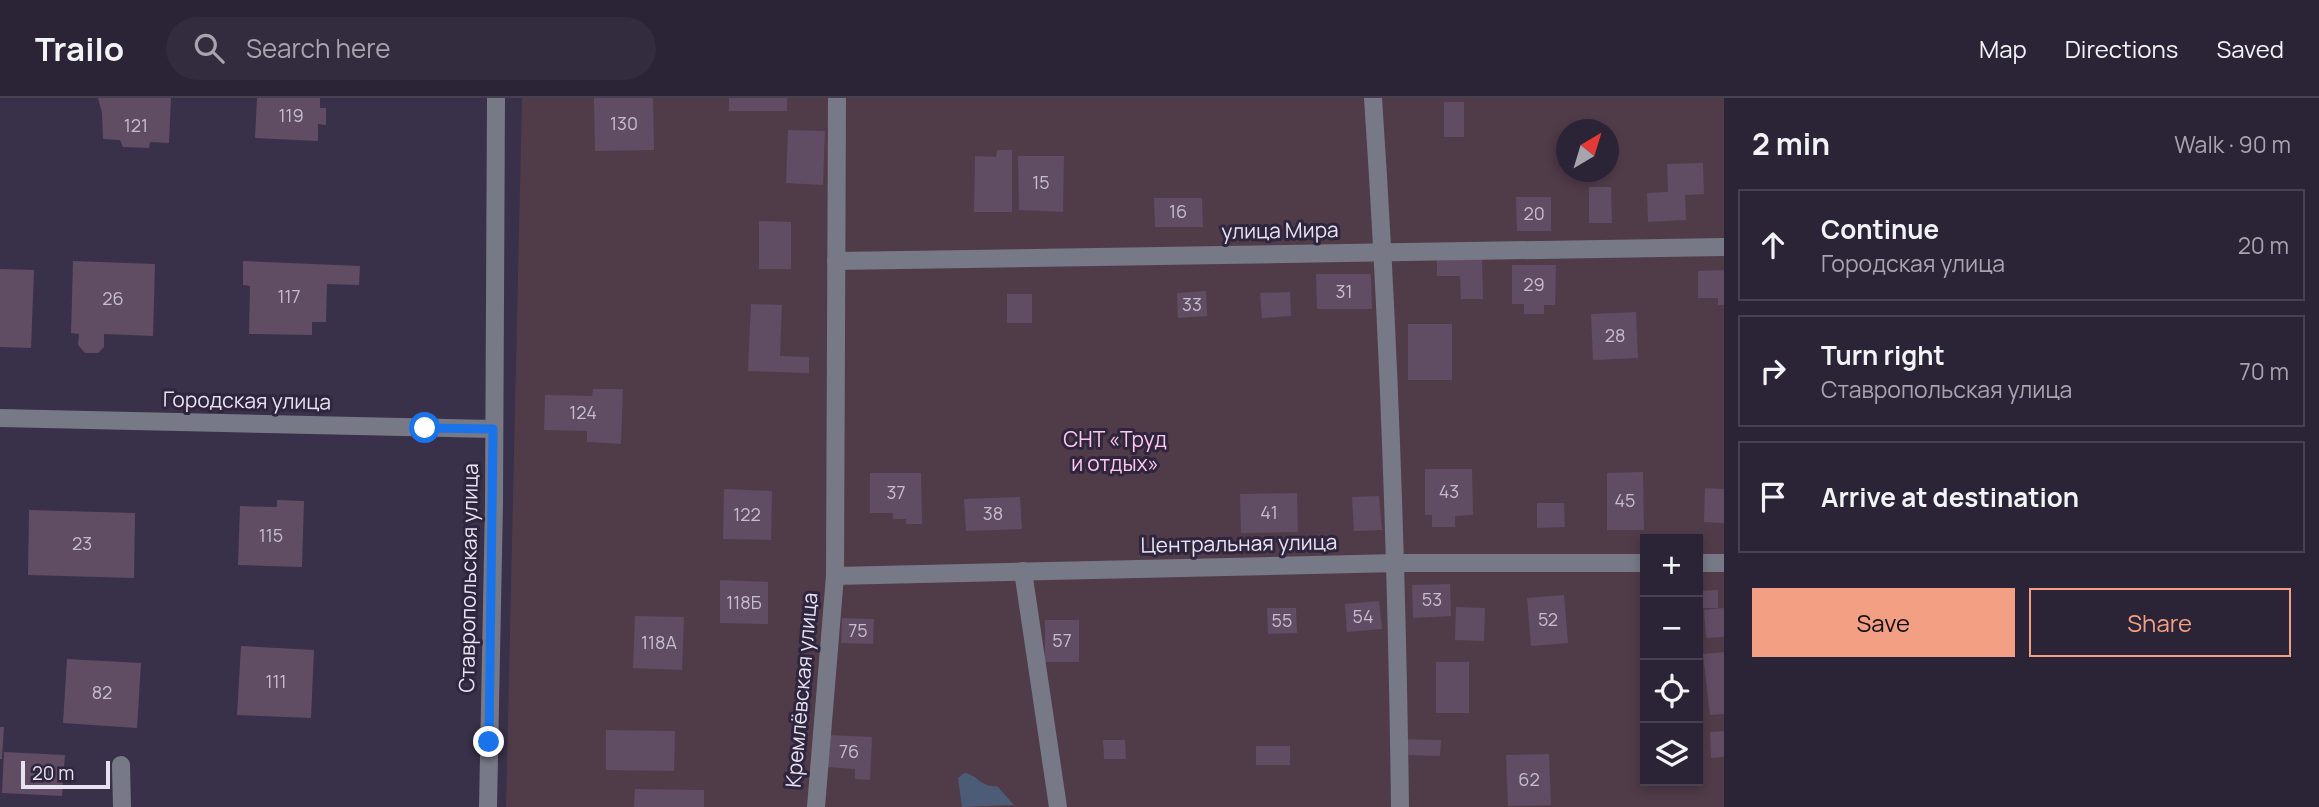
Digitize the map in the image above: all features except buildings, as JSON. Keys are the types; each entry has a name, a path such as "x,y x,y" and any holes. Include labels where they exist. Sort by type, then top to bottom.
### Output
{"street":[{"name":"Ставропольская улица","path":"488,807 496,98"},
{"name":"Кремлёвская улица","path":"816,807 835,576 837,98"},
{"path":"1373,98 1384,252 1397,563 1400,807"},
{"name":"улица Мира","path":"836,261 1724,247"},
{"name":"Городская улица","path":"0,418 493,429"},
{"name":"Центральная улица","path":"835,576 1397,563 1640,563"},
{"path":"1703,563 1724,563"},
{"path":"1023,571 1058,807"},
{"path":"121,765 122,807"}],"green space":[{"name":"СНТ «Труд и отдых»","path":"522,98 1724,98 1724,807 506,807"}],"water":[{"path":"964,773 987,785 997,786 1014,805 962,807 958,778"}],"route":[{"path":"425,428 493,429 489,742"}]}
